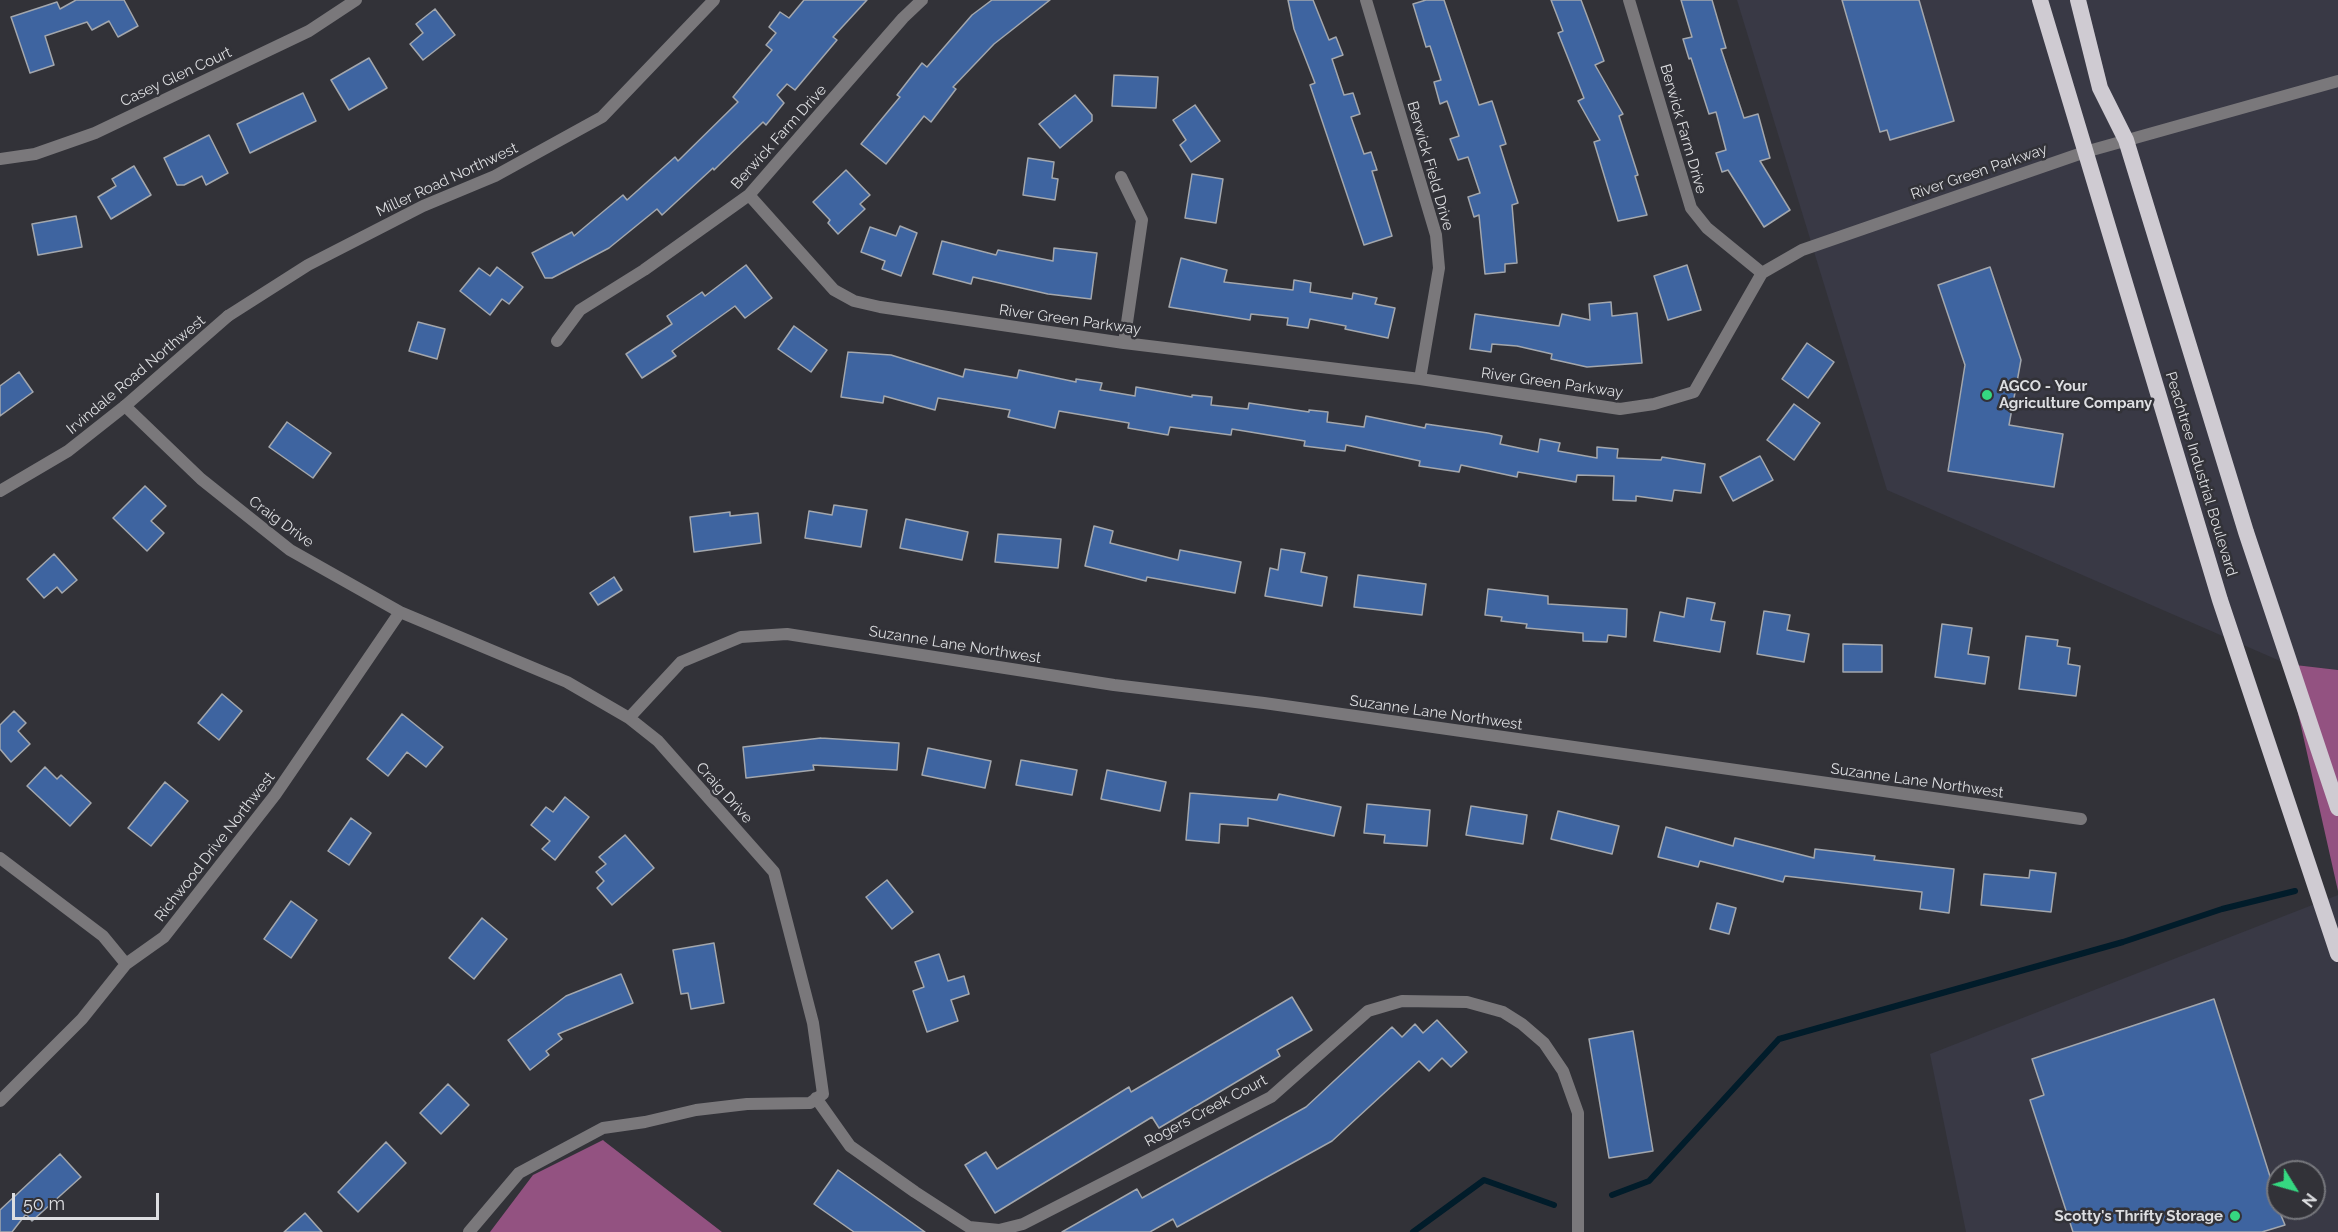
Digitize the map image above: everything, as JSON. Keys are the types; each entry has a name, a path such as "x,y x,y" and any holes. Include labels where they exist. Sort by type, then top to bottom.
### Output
{"highway":[{"name":"Peachtree Industrial Boulevard","path":"2040,0 2220,600 2338,954"},
{"name":"Peachtree Industrial Boulevard","path":"2078,0 2100,88 2126,140 2246,532 2338,808"}],"street":[{"name":"Casey Glen Court","path":"0,159 35,154 95,133 309,31 356,0"},
{"name":"Miller Road Northwest","path":"228,316 308,265 423,206 495,176 602,117 714,0"},
{"name":"Berwick Farm Drive","path":"557,341 580,310 645,270 750,195 903,18 922,0"},
{"name":"Berwick Field Drive","path":"1366,0 1436,235 1439,268 1420,379"},
{"name":"Berwick Farm Drive","path":"1629,0 1690,208 1707,228 1762,273"},
{"name":"River Green Parkway","path":"750,195 834,290 854,301 880,308 1124,343 1420,379 1620,409 1654,404 1694,392 1762,273 1802,250 2085,152 2301,94 2338,81"},
{"path":"1121,177 1142,220 1124,343"},
{"name":"Irvindale Road Northwest","path":"0,491 68,451 125,406 228,316"},
{"name":"Craig Drive","path":"125,406 201,479 290,550 400,612 567,682 629,718 658,741 774,872 813,1023 823,1094 816,1098"},
{"name":"Richwood Drive Northwest","path":"0,1101 82,1019 126,964 164,937 275,795 400,612"},
{"name":"Suzanne Lane Northwest","path":"629,718 681,662 741,637 787,634 1114,685 2081,819"},
{"path":"0,858 103,936 126,964"},
{"name":"Rogers Creek Court","path":"816,1098 850,1146 969,1227 999,1230 1023,1224 1271,1097 1368,1011 1402,1001 1467,1002 1503,1012 1522,1024 1544,1043 1563,1071 1578,1113 1578,1232"},
{"path":"469,1232 519,1173 603,1128 645,1122 696,1110 747,1104 810,1102 816,1098"}],"shaded area":[{"path":"1737,0 2338,0 2338,670 2287,664 1887,490"},
{"path":"2287,664 2338,670 2338,891 2327,842"},
{"path":"2338,895 2338,1232 1966,1232 1930,1054"},
{"path":"603,1140 722,1232 490,1232 533,1175"}],"building":[{"path":"76,0 124,0 138,26 118,37 109,21 92,30 87,22 45,36 54,65 30,73 11,17 57,2 60,9"},
{"path":"804,0 867,0 833,37 837,40 795,90 787,84 777,95 784,103 766,125 763,122 714,170 713,168 662,215 657,209 609,248 552,278 545,278 532,253 572,232 574,236 623,195 627,200 675,157 678,161 738,102 733,97 772,50 766,45 776,33 769,27 780,12 789,18"},
{"path":"992,0 1050,0 994,44 953,87 956,89 931,122 924,116 886,164 861,144 900,97 897,95 922,63 927,67 972,15"},
{"path":"1288,0 1313,0 1329,40 1336,37 1343,55 1332,59 1344,95 1353,93 1360,114 1351,117 1364,154 1371,152 1377,170 1372,171 1392,236 1364,245 1310,85 1315,83 1294,29"},
{"path":"1426,0 1444,0 1479,105 1492,101 1506,144 1500,146 1518,203 1512,205 1517,263 1505,264 1505,272 1485,274 1479,215 1474,217 1468,197 1480,193 1468,157 1458,160 1450,139 1459,136 1447,101 1440,104 1434,82 1441,80 1430,46 1426,47 1413,4"},
{"path":"1551,0 1581,0 1604,61 1595,65 1623,114 1619,116 1638,175 1635,176 1647,215 1618,221 1594,142 1600,140 1578,101 1584,98 1558,33 1563,31"},
{"path":"1681,0 1712,0 1726,48 1721,49 1744,118 1758,114 1770,158 1760,161 1790,210 1764,227 1728,170 1722,172 1716,153 1726,150 1716,112 1709,114 1683,39 1692,37"},
{"path":"1842,0 1919,0 1954,121 1890,140 1887,130 1880,132"},
{"path":"435,9 455,35 423,60 410,44 423,33 416,24"},
{"path":"369,58 387,88 349,110 331,80"},
{"path":"1114,75 1158,77 1156,108 1112,106"},
{"path":"303,93 316,121 250,153 237,124"},
{"path":"1075,95 1092,115 1092,121 1060,148 1039,124"},
{"path":"1195,105 1220,141 1191,162 1180,145 1186,140 1173,120"},
{"path":"209,135 228,173 206,185 202,176 184,185 177,185 164,158"},
{"path":"1028,158 1054,162 1052,178 1058,179 1055,200 1023,195"},
{"path":"134,166 151,195 111,219 98,197 116,186 112,179"},
{"path":"846,170 870,195 860,204 865,209 838,234 828,223 830,220 813,202"},
{"path":"1192,174 1223,179 1216,223 1185,218"},
{"path":"76,216 82,247 38,255 32,224"},
{"path":"900,226 917,233 901,276 882,269 885,261 861,252 870,227 896,236"},
{"path":"942,241 996,255 998,250 1053,261 1054,248 1097,253 1091,299 1048,294 973,277 971,284 933,274"},
{"path":"1181,258 1227,270 1224,282 1293,290 1294,280 1311,283 1310,292 1352,299 1353,293 1377,298 1375,304 1395,308 1388,338 1310,319 1308,328 1287,325 1288,318 1251,314 1250,320 1169,307"},
{"path":"746,265 772,298 745,318 735,306 672,351 676,356 642,378 626,354 672,324 667,316 702,292 705,296"},
{"path":"1687,265 1701,310 1668,320 1654,276"},
{"path":"497,267 523,287 509,304 502,299 490,315 460,291 479,268 490,276"},
{"name":"AGCO - Your Agriculture Company","path":"1990,267 2021,360 2009,425 2063,434 2054,487 1948,471 1965,365 1938,285"},
{"path":"1611,302 1612,316 1637,313 1642,363 1587,367 1551,359 1552,354 1517,346 1492,344 1491,352 1470,349 1475,314 1559,326 1562,314 1590,320 1589,304"},
{"path":"418,322 445,329 437,359 409,351"},
{"path":"794,326 827,350 811,372 778,349"},
{"path":"1807,343 1834,362 1808,398 1782,379"},
{"path":"848,352 891,355 963,377 965,369 1017,378 1019,370 1076,382 1076,379 1102,383 1100,390 1135,396 1136,387 1192,397 1192,395 1212,397 1211,405 1248,409 1249,403 1309,412 1309,410 1328,412 1327,422 1364,427 1366,416 1425,428 1426,424 1502,436 1500,444 1538,452 1540,439 1560,443 1558,451 1597,458 1597,447 1618,449 1617,458 1661,460 1662,457 1705,464 1701,493 1674,490 1672,501 1636,496 1636,501 1613,500 1614,476 1577,475 1576,482 1518,472 1517,477 1461,465 1459,472 1419,466 1420,461 1346,445 1345,451 1304,446 1305,441 1232,429 1231,435 1170,427 1168,435 1128,428 1129,423 1059,411 1055,428 1008,417 1010,410 938,398 935,410 884,396 883,403 841,397"},
{"path":"19,372 33,392 0,416 0,386"},
{"path":"1794,404 1820,423 1794,460 1767,440"},
{"path":"287,422 331,453 313,478 269,447"},
{"path":"1760,456 1773,480 1733,501 1720,477"},
{"path":"145,486 166,506 151,521 164,533 147,551 113,518"},
{"path":"834,505 867,510 861,547 805,538 809,511 832,515"},
{"path":"730,512 730,516 758,513 761,543 694,552 690,517"},
{"path":"906,519 968,532 962,560 900,548"},
{"path":"1094,526 1113,531 1110,543 1178,560 1180,550 1241,562 1235,593 1147,577 1146,581 1085,566"},
{"path":"998,534 1061,539 1058,568 995,562"},
{"path":"1281,549 1305,553 1301,572 1327,577 1322,606 1265,596 1270,568 1278,570"},
{"path":"54,554 77,580 62,593 57,587 44,598 27,579"},
{"path":"1358,575 1426,584 1422,615 1354,607"},
{"path":"614,577 622,590 598,605 590,593"},
{"path":"1488,589 1548,596 1548,604 1627,609 1626,637 1608,635 1607,642 1583,641 1583,633 1526,628 1527,624 1501,621 1502,617 1485,615"},
{"path":"1687,598 1715,603 1711,620 1725,622 1720,652 1654,641 1660,612 1684,617"},
{"path":"1764,611 1790,615 1787,630 1809,634 1804,662 1757,654"},
{"path":"1942,624 1972,628 1968,654 1989,657 1985,684 1935,677"},
{"path":"2026,636 2058,640 2057,646 2070,648 2068,664 2080,666 2076,696 2019,689"},
{"path":"1843,644 1882,645 1882,672 1843,672"},
{"path":"222,694 242,711 219,740 198,723"},
{"path":"14,711 26,723 18,731 30,744 11,762 0,749 0,725"},
{"path":"402,714 443,747 426,767 407,752 388,776 367,759"},
{"path":"821,738 899,743 897,770 813,765 814,770 746,778 743,747"},
{"path":"928,748 991,761 985,788 922,775"},
{"path":"1021,760 1077,770 1072,795 1016,785"},
{"path":"45,767 57,779 61,775 91,803 70,826 27,786"},
{"path":"1107,770 1166,782 1160,811 1101,799"},
{"path":"165,782 188,801 151,846 128,828"},
{"path":"1190,793 1277,800 1279,794 1341,807 1334,836 1248,818 1248,826 1220,824 1219,843 1186,840"},
{"path":"565,797 589,817 555,860 542,849 550,841 531,825 546,807 553,812"},
{"path":"1367,804 1430,810 1427,846 1384,843 1385,835 1364,833"},
{"path":"1471,806 1527,815 1523,844 1466,835"},
{"path":"1558,811 1619,826 1612,854 1551,839"},
{"path":"351,818 371,833 349,865 328,851"},
{"path":"1666,827 1733,846 1735,838 1814,858 1815,849 1875,856 1874,860 1954,869 1949,913 1920,909 1922,892 1785,876 1783,882 1700,861 1698,867 1658,857"},
{"path":"625,835 654,868 612,905 597,888 604,881 596,872 606,864 599,857"},
{"path":"2030,870 2056,873 2051,912 1981,905 1984,874 2029,878"},
{"path":"887,880 913,912 892,929 866,897"},
{"path":"291,901 317,920 291,958 264,939"},
{"path":"1717,903 1736,908 1729,934 1710,929"},
{"path":"482,918 507,939 474,979 449,958"},
{"path":"714,943 724,1003 691,1009 688,993 681,994 673,950"},
{"path":"939,954 948,981 964,976 969,994 951,1000 958,1021 927,1032 913,991 924,987 915,962"},
{"path":"621,974 633,1003 558,1034 562,1039 546,1051 549,1055 530,1070 508,1040 566,996"},
{"path":"1292,997 1312,1030 1277,1050 1280,1056 1159,1128 1152,1117 995,1213 965,1165 986,1152 997,1169 1129,1087 1131,1092"},
{"path":"2214,999 2266,1164 2266,1220 2283,1220 2285,1225 2262,1232 2073,1232 2030,1100 2044,1095 2032,1059"},
{"path":"1437,1020 1467,1052 1451,1067 1442,1058 1429,1071 1419,1061 1332,1141 1177,1227 1173,1219 1150,1232 1062,1232 1137,1189 1142,1198 1306,1107 1392,1027 1402,1037 1415,1024 1423,1033"},
{"path":"1633,1031 1653,1151 1609,1158 1589,1039"},
{"path":"448,1084 469,1105 441,1134 420,1113"},
{"path":"386,1142 406,1163 358,1212 338,1192"},
{"path":"60,1154 81,1177 32,1221 26,1214 12,1232 0,1232 0,1210"},
{"path":"838,1170 925,1232 854,1232 814,1204"},
{"path":"305,1213 322,1232 284,1232"}],"waterway":[{"path":"1612,1195 1649,1181 1779,1039 2123,942 2222,909 2295,891"},
{"path":"1413,1232 1484,1180 1554,1205"}],"place":[{"name":"AGCO - Your Agriculture Company","path":"1987,395"},
{"name":"Scotty's Thrifty Storage","path":"2235,1216"}]}
